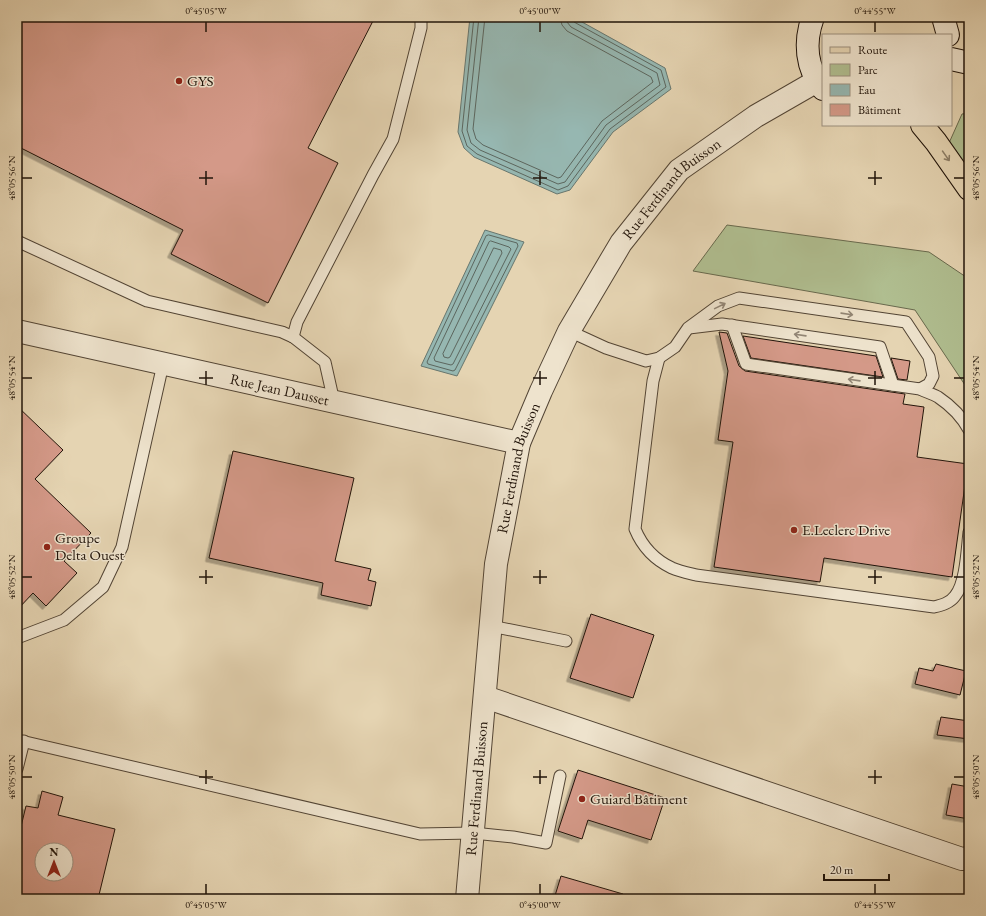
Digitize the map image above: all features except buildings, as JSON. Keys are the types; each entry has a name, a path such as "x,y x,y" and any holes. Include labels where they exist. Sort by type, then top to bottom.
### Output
{"main road":[{"path":"923,126 936,142 969,190"}],"street":[{"path":"813,17 807,39 809,61 820,85"},
{"path":"943,17 948,34"},
{"path":"952,59 969,63"},
{"name":"Rue Ferdinand Buisson","path":"467,899 496,564 519,443 541,391 568,331 621,243 679,170 756,116 820,85"},
{"name":"Rue Jean Dausset","path":"17,331 519,443"},
{"path":"485,697 962,860 969,858"}],"lane":[{"path":"293,337 301,315 372,175 394,139 421,28 421,17"},
{"path":"17,241 147,301 282,332 293,337 325,362 334,402"},
{"path":"568,331 606,348 646,361 659,358 675,347 688,328 718,306 739,298 906,322 929,357 933,376 929,384 920,389"},
{"path":"688,328 722,324 880,347 893,385"},
{"path":"732,325 746,364 920,389 938,396 964,420 969,430"},
{"path":"659,358 653,381 634,529 640,542 652,554 671,568 696,576 934,608 945,604 956,596 962,582 969,532"},
{"path":"17,638 64,620 103,587 122,548 163,364"},
{"path":"491,626 566,641"},
{"path":"17,769 20,740 420,834 473,833 513,837 546,843 560,776"}],"green space":[{"path":"969,113 969,171 949,143 962,114"},
{"path":"727,225 929,252 969,279 969,391 915,310 693,271"}],"water":[{"path":"470,17 573,17 665,68 671,89 613,132 570,190 557,194 474,157 464,148 458,132"},
{"path":"485,230 524,242 457,376 421,366"}],"place":[{"name":"GYS","path":"179,81"},
{"name":"E.Leclerc Drive","path":"794,530"},
{"name":"Groupe Delta Ouest","path":"47,547"},
{"name":"Guiard Bâtiment","path":"582,799"}]}
